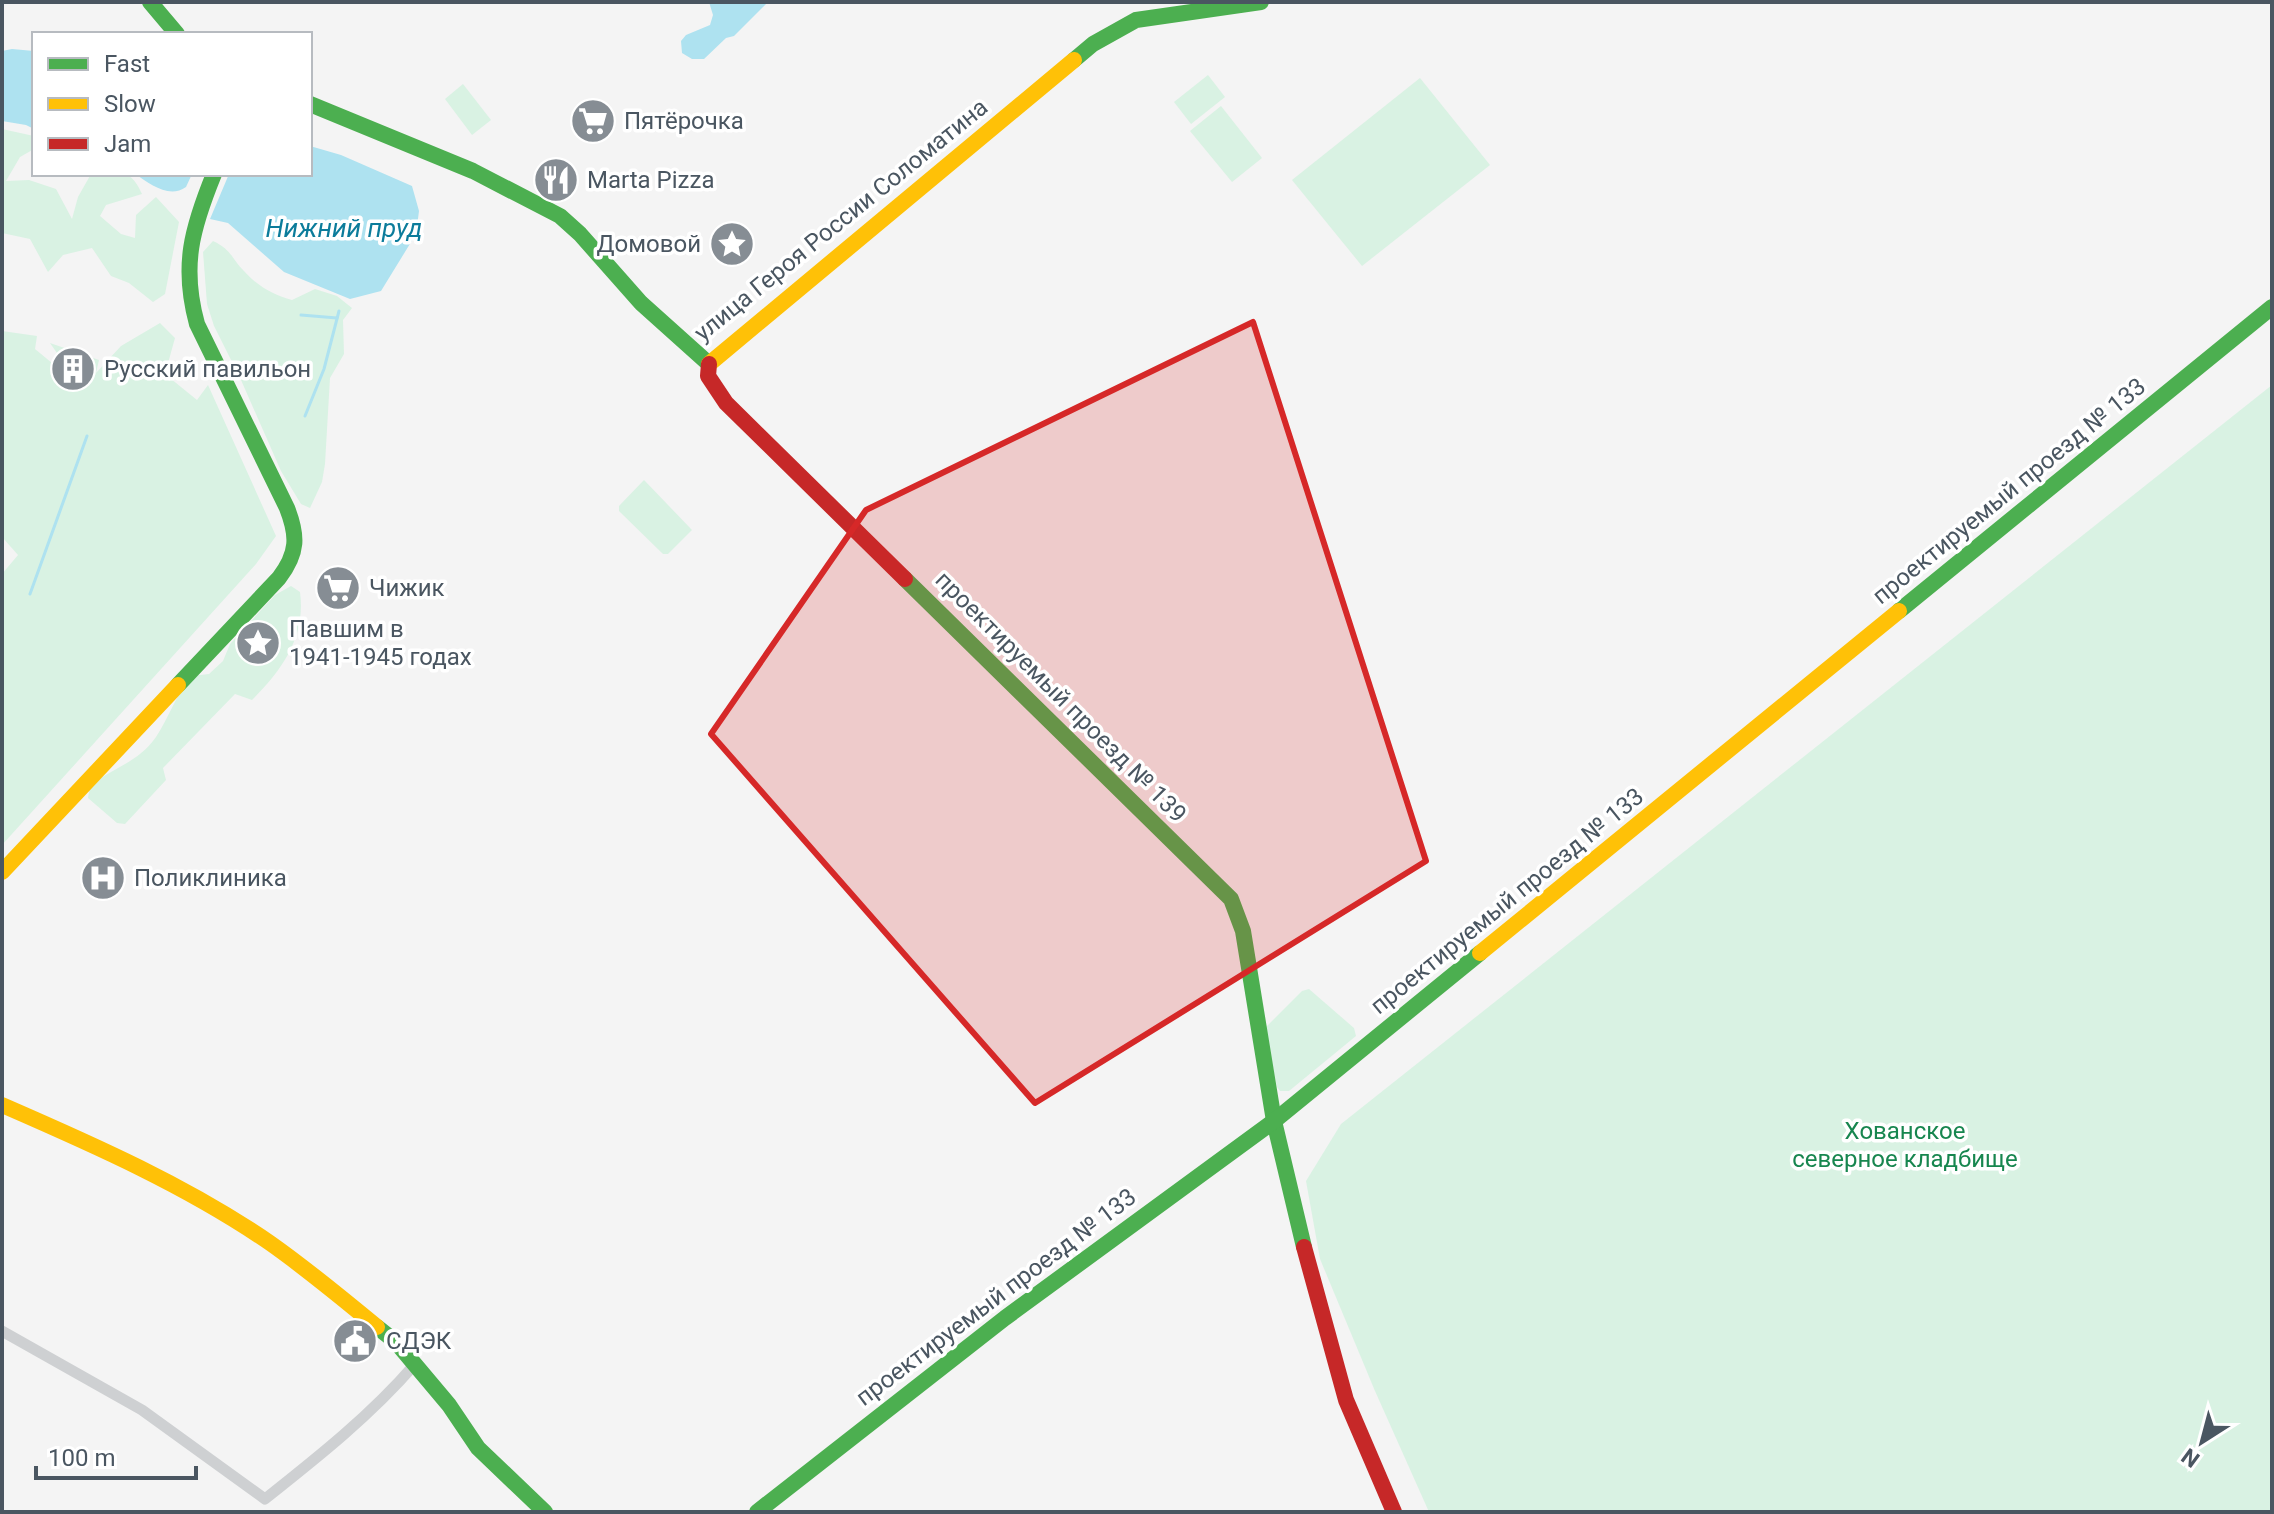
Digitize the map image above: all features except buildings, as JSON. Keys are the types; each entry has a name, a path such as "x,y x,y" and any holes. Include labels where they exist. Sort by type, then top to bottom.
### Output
{"street":[{"path":"150,2 175,32"},
{"name":"улица Героя России Соломатина","path":"312,105 473,171 560,216 641,303 709,364 1093,44 1136,20 1261,2"},
{"path":"2,872 279,578 296,555 298,546 291,518 197,324 189,300 187,272 193,233 213,176"},
{"name":"проектируемый проезд № 133","path":"757,1512 1005,1318 1274,1121 2272,307"},
{"name":"проектируемый проезд № 139","path":"709,364 708,376 726,403 1231,899 1243,931 1274,1121 1309,1270 1346,1400 1394,1512"},
{"path":"2,1105 94,1145 193,1195 269,1242 396,1342 449,1405 478,1448 545,1512"},
{"path":"2,1331 142,1410 265,1499 394,1389 415,1364"}],"highlighted area":[{"path":"1253,322 1426,861 1035,1103 711,734 866,510"}],"green space":[{"path":"1208,75 1225,97 1191,124 1174,102"},
{"path":"1420,78 1490,165 1362,266 1292,180"},
{"path":"463,84 491,120 472,135 445,99"},
{"path":"1221,106 1262,158 1232,182 1190,131"},
{"path":"2,129 32,136 32,150 20,157 6,181 29,180 56,189 72,219 78,197 90,176 129,176 142,194 106,205 100,216 121,234 135,238 136,215 156,197 179,222 165,294 153,302 129,283 111,276 92,248 63,255 48,272 30,239 2,233"},
{"path":"213,241 228,251 254,281 272,293 292,300 315,289 337,296 352,308 343,320 344,354 330,378 325,464 322,482 310,508 301,504 281,471 214,326 207,304 203,252"},
{"path":"160,323 175,338 165,374 197,400 208,385 276,536 256,564 2,845 2,574 18,555 2,537 2,331 37,336 35,349 69,377 73,376 50,343 99,360 96,373 121,346"},
{"name":"Хованское северное кладбище","path":"2272,385 2272,1512 1429,1512 1320,1259 1306,1181 1341,1124"},
{"path":"644,480 692,530 668,554 663,554 619,511 619,506"},
{"path":"291,586 300,592 301,608 295,638 282,665 252,700 235,694 163,768 166,780 125,824 117,823 88,798 90,786 149,746 191,676 209,674 223,661 230,644 275,595"},
{"path":"1309,989 1354,1028 1356,1036 1289,1091 1280,1091 1265,1028 1302,991"}],"water":[{"path":"709,2 768,2 734,36 726,38 704,59 692,59 682,53 681,41 686,35 710,25 713,15"},
{"path":"2,51 32,51 32,128 2,121"},
{"name":"Нижний пруд","path":"312,147 341,155 412,186 419,211 416,234 381,291 350,299 284,272 228,223 210,219 228,176 312,176"},
{"path":"138,176 191,176 186,187 173,191"}],"waterway":[{"path":"305,416 324,369 339,311"},
{"path":"301,315 337,318"},
{"path":"30,594 87,436"}],"traffic: fast":[{"path":"150,2 175,32"},
{"path":"1074,60 1093,44 1136,20 1261,2"},
{"path":"312,105 473,171 560,216 641,303 709,364"},
{"path":"178,685 279,578 290,560 294,544 287,508 197,324 192,303 191,248 213,176"},
{"path":"1899,611 2272,307"},
{"path":"905,579 1231,899 1243,931 1274,1121 1304,1247"},
{"path":"757,1512 1005,1318 1274,1121 1480,953"},
{"path":"377,1327 396,1342 449,1405 478,1448 545,1512"}],"traffic: slow":[{"path":"709,364 1074,60"},
{"path":"1480,953 1899,611"},
{"path":"2,872 178,685"},
{"path":"2,1105 105,1151 206,1203 284,1253 377,1327"}],"traffic: jam":[{"path":"709,364 708,376 726,403 905,579"},
{"path":"1304,1247 1346,1400 1394,1512"}],"place":[{"name":"Пятёрочка","path":"593,121"},
{"name":"Marta Pizza","path":"556,180"},
{"name":"Домовой","path":"732,244"},
{"name":"Русский павильон","path":"73,369"},
{"name":"Чижик","path":"338,588"},
{"name":"Павшим в 1941-1945 годах","path":"258,643"},
{"name":"Поликлиника","path":"103,878"},
{"name":"СДЭК","path":"355,1341"}]}
